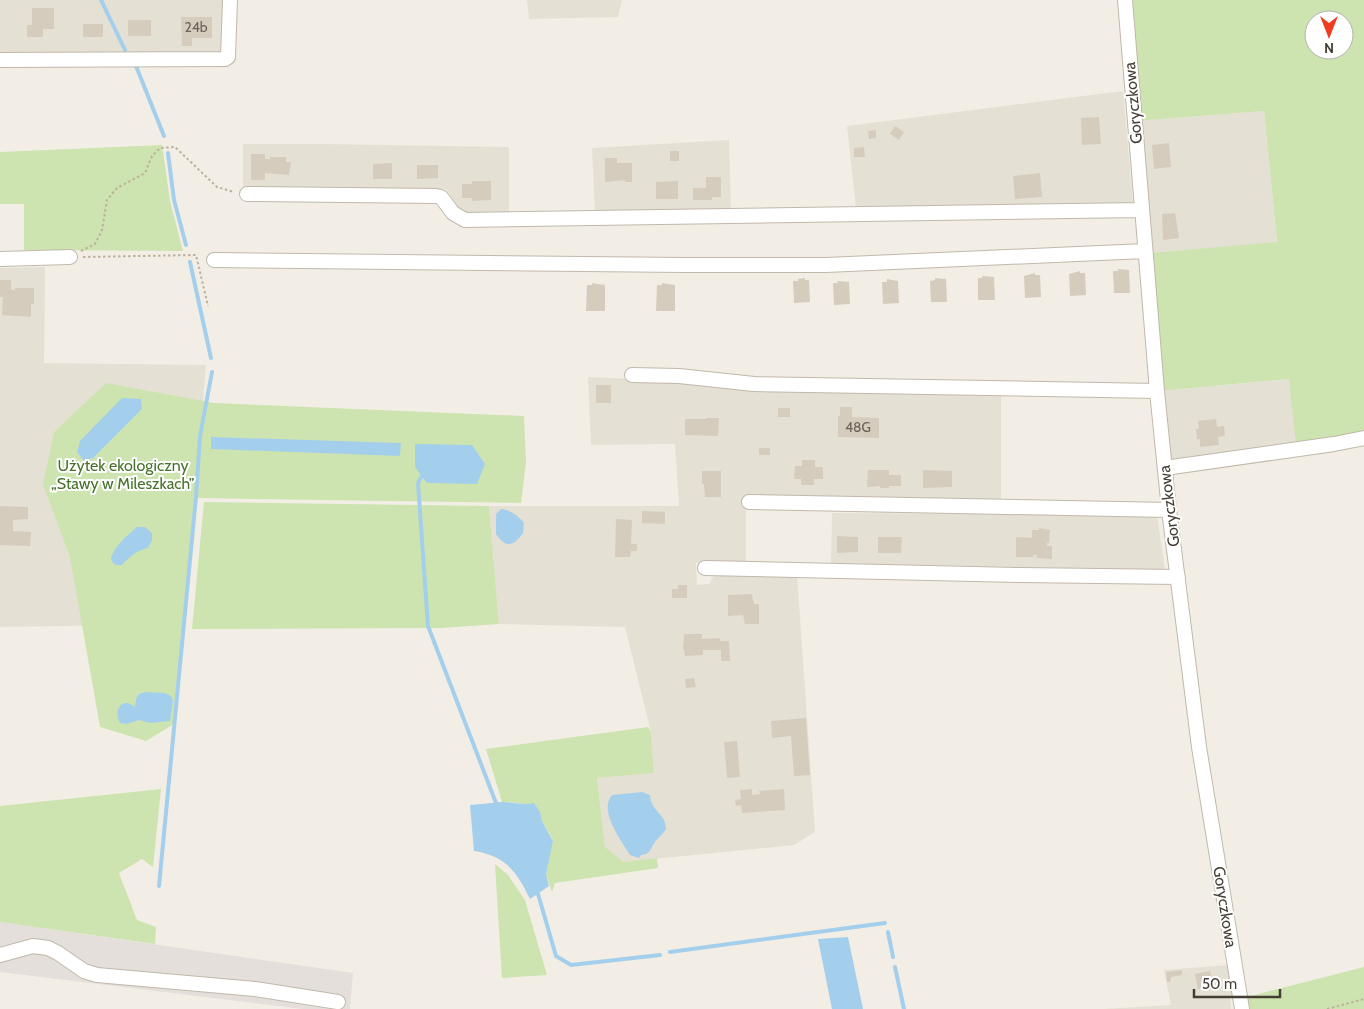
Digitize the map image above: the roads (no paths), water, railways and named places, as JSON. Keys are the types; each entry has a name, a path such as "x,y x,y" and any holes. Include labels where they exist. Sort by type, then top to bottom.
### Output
{"street":[{"path":"0,60 225,59 228,57 230,0"},
{"name":"Goryczkowa","path":"1125,0 1165,468 1199,747 1242,1009"},
{"path":"247,194 436,196 441,197 453,213 465,220 1142,210"},
{"path":"214,260 826,265 1145,251"},
{"path":"0,259 70,257"},
{"path":"632,375 679,376 754,384 1157,391"},
{"path":"1165,468 1364,438"},
{"path":"749,502 1170,510"},
{"path":"705,568 1178,577"},
{"path":"0,955 33,946 48,948 84,971 97,975 255,990 338,1002"}],"water":[{"path":"122,398 141,399 142,409 93,458 84,461 77,452 80,441"},
{"path":"211,437 401,443 400,456 211,449"},
{"path":"415,444 472,445 485,464 477,484 427,483 415,467"},
{"path":"501,509 514,513 524,523 523,533 516,541 510,544 503,542 496,534 496,514"},
{"path":"137,527 145,527 152,533 152,540 148,548 136,552 122,565 115,565 111,560 114,551"},
{"path":"145,692 165,693 171,696 173,701 170,721 150,723 139,720 127,724 120,723 118,709 120,706 126,703 135,707 139,694"},
{"path":"642,792 650,795 653,805 664,819 666,829 649,852 641,855 639,858 630,855 617,834 609,817 608,802 612,795"},
{"path":"502,802 534,803 553,841 546,875 549,886 530,899 515,873 502,861 485,853 474,851 470,805"},
{"path":"848,937 863,1009 832,1009 818,939"}],"waterway":[{"path":"101,0 125,50"},
{"path":"136,66 164,136"},
{"path":"168,153 174,200 186,245"},
{"path":"190,262 211,358"},
{"path":"159,886 196,497 200,436 212,372"},
{"path":"422,476 418,483 428,626 496,803"},
{"path":"538,894 556,956 571,965 660,955"},
{"path":"670,952 885,923"},
{"path":"888,932 893,957"},
{"path":"895,967 904,1009"}],"park label":[{"name":"Użytek ekologiczny „Stawy w Mileszkach”","path":"123,474"}]}
